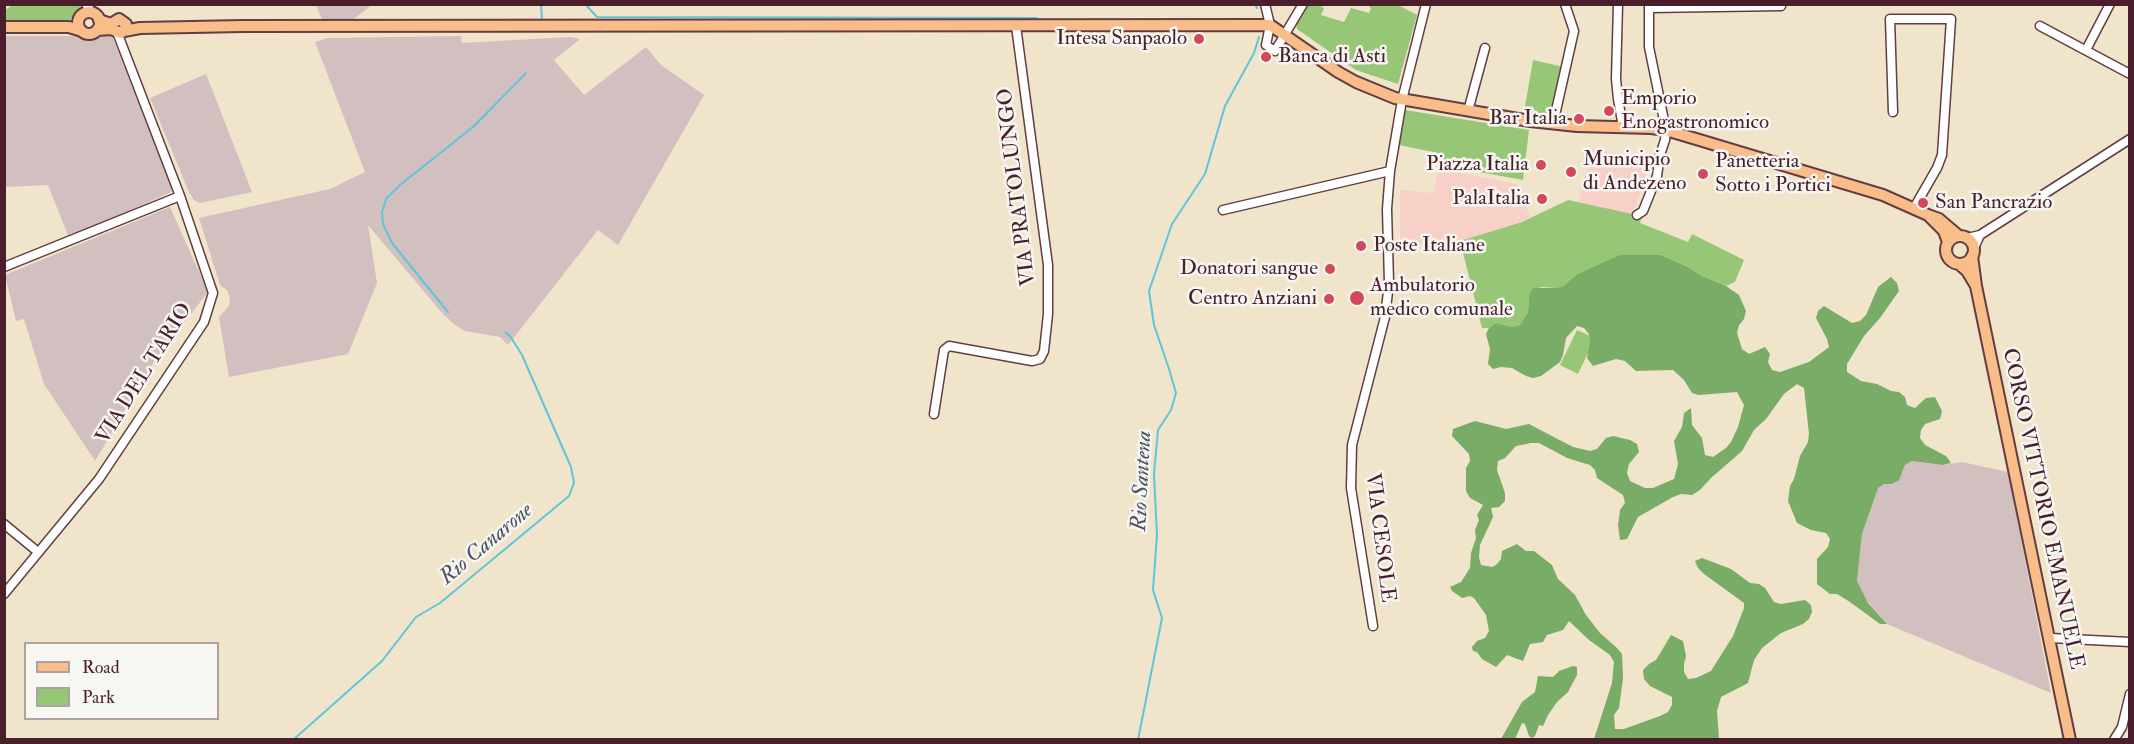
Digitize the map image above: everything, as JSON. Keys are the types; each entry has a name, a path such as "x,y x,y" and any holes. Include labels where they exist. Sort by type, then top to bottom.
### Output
{"main road":[{"path":"4,27 86,18 121,31 140,28 523,25 1270,25"},
{"name":"CORSO VITTORIO EMANUELE","path":"1270,25 1338,72 1356,82 1402,100 1553,124 1666,130 1883,195 1939,219 1963,237 1973,252 1976,286 2070,740"},
{"path":"1928,215 1944,231 1948,242 1963,237"},
{"name":"CORSO VITTORIO EMANUELE","path":"1948,242 1946,251 1950,260 1967,271 1976,286"},
{"path":"1959,264 1968,261 1973,252"}],"street":[{"path":"1264,4 1270,25 1266,45 1275,51 1303,4"},
{"name":"VIA CESOLE","path":"1373,626 1351,488 1352,445 1385,317 1389,283 1387,208 1390,171 1402,100 1426,4"},
{"path":"1553,124 1574,31 1565,4"},
{"path":"2086,50 2110,4"},
{"path":"1618,5 1616,79 1623,127"},
{"path":"1637,215 1643,211 1657,176 1666,130 1648,47 1649,6 1781,6"},
{"path":"1893,112 1890,19 1951,19 1942,155 1914,208"},
{"name":"VIA PRATOLUNGO","path":"934,414 944,350 949,346 1032,361 1040,359 1044,351 1048,314 1048,265 1016,26"},
{"path":"2040,26 2130,75"},
{"name":"VIA DEL TARIO","path":"4,594 99,479 204,322 213,293 121,31"},
{"path":"1468,111 1485,48"},
{"path":"1963,237 1980,235 2130,140"},
{"path":"1223,210 1390,171"},
{"path":"4,267 180,196"},
{"path":"1973,252 1980,235"},
{"path":"4,524 39,552"},
{"path":"2050,638 2130,642"},
{"path":"2114,740 2122,727 2130,694"}],"shaded area":[{"path":"316,5 372,5 351,21 323,21"},
{"path":"4,36 112,36 172,187 171,192 69,238 48,185 5,187"},
{"path":"461,36 462,43 570,37 580,39 554,60 584,95 646,47 661,65 704,95 618,245 598,230 508,345 500,337 465,331 455,325 443,314 368,225 377,283 348,354 229,377 219,317 229,306 230,299 227,290 220,285 199,218 330,189 365,172 315,42 328,38"},
{"path":"206,74 252,192 200,203 194,200 189,192 150,98"},
{"path":"1597,149 1651,161 1633,214 1578,202 1592,151"},
{"path":"1438,169 1517,184 1517,191 1531,217 1446,248 1400,241 1400,190 1433,193"},
{"path":"170,207 208,292 155,360 95,461 44,384 24,319 16,321 5,275"},
{"path":"1912,461 1943,465 1962,462 2008,472 2051,693 1887,624 1863,596 1857,581 1862,534 1874,495 1884,484 1892,484 1902,473 1905,465"}],"green space":[{"path":"14,4 80,5 81,11 67,21 5,21 5,10"},
{"path":"1305,5 1322,5 1321,7 1324,8 1321,15 1344,22 1351,8 1369,13 1371,8 1367,5 1398,5 1417,15 1398,84 1356,70 1297,29 1296,23"},
{"path":"1533,60 1564,67 1553,117 1524,112"},
{"path":"1405,110 1529,130 1523,180 1441,165 1443,154 1399,145"},
{"path":"1568,200 1642,216 1640,223 1688,242 1692,234 1744,260 1735,282 1726,286 1661,255 1628,255 1576,275 1565,286 1541,287 1529,296 1528,312 1520,325 1512,327 1496,323 1489,328 1482,328 1460,241 1522,222"},
{"path":"1620,255 1661,255 1726,286 1739,295 1746,311 1737,333 1742,349 1749,354 1765,347 1770,354 1768,362 1772,370 1780,372 1809,362 1829,347 1816,318 1818,311 1824,306 1852,323 1860,321 1866,315 1878,287 1891,277 1897,283 1899,291 1864,336 1847,364 1847,372 1861,381 1899,392 1905,397 1907,405 1915,408 1926,398 1935,397 1942,411 1940,419 1925,424 1920,438 1925,445 1946,456 1951,463 1943,465 1912,461 1905,465 1899,480 1878,488 1862,534 1857,581 1868,603 1887,624 1880,624 1850,602 1837,594 1830,594 1817,584 1817,559 1828,547 1830,539 1826,533 1811,530 1797,523 1788,501 1790,486 1800,456 1808,442 1809,434 1804,388 1797,384 1784,394 1766,419 1754,430 1742,451 1700,490 1692,495 1681,494 1673,497 1638,517 1627,539 1620,540 1618,525 1620,510 1625,503 1623,495 1597,478 1595,470 1590,465 1567,458 1539,443 1516,446 1505,458 1498,461 1497,470 1505,493 1505,501 1499,507 1491,508 1493,517 1480,545 1481,565 1492,567 1496,565 1501,559 1502,551 1517,544 1526,551 1534,551 1552,565 1558,579 1575,595 1586,615 1600,633 1622,654 1623,678 1619,708 1614,715 1615,729 1624,729 1668,712 1672,705 1672,697 1650,686 1644,679 1643,670 1656,660 1671,635 1683,641 1686,656 1684,672 1688,679 1711,671 1733,636 1744,603 1704,574 1695,561 1702,558 1731,569 1750,583 1759,584 1765,588 1774,602 1781,604 1805,600 1811,605 1812,612 1809,619 1781,633 1762,648 1754,660 1748,683 1721,697 1717,711 1719,739 1594,739 1612,683 1614,662 1610,655 1589,640 1569,621 1563,630 1547,635 1543,642 1530,644 1523,661 1507,655 1496,667 1482,659 1472,647 1477,641 1485,638 1489,631 1486,615 1474,598 1470,596 1462,598 1450,587 1461,582 1470,568 1471,553 1476,538 1475,530 1479,520 1477,515 1483,505 1470,498 1466,491 1466,468 1470,461 1469,454 1452,436 1453,429 1475,421 1506,429 1529,424 1573,447 1590,451 1597,449 1606,438 1613,436 1630,440 1637,444 1639,452 1629,464 1627,473 1630,481 1645,488 1653,488 1674,479 1678,464 1674,441 1682,427 1684,413 1691,408 1692,425 1702,438 1705,455 1713,457 1731,442 1744,405 1737,392 1699,395 1692,393 1684,380 1673,370 1636,371 1625,361 1616,359 1593,366 1587,358 1590,342 1589,334 1584,328 1577,326 1566,338 1560,362 1541,376 1533,378 1512,368 1493,369 1488,364 1490,349 1486,334 1489,328 1496,323 1512,327 1520,325 1528,312 1529,296 1533,288 1564,286 1576,275"},
{"path":"1577,330 1595,338 1578,374 1560,365"},
{"path":"1573,666 1577,667 1577,675 1568,692 1557,702 1543,726 1539,725 1535,736 1532,738 1529,736 1525,724 1522,723 1515,739 1501,739 1522,702 1535,692 1538,676 1553,677 1559,671"}],"waterway":[{"name":"Rio Canarone","path":"541,4 542,20"},
{"path":"585,4 597,17 1037,18"},
{"name":"Rio Santena","path":"1255,4 1257,8"},
{"name":"Rio Santena","path":"1138,740 1162,618 1153,590 1157,535 1154,474 1158,430 1171,410 1176,393 1154,325 1149,291 1172,224 1205,174 1225,106 1254,53 1259,37"},
{"name":"Rio Canarone","path":"448,312 392,243 383,224 382,212 386,199 400,185 473,127 526,73"},
{"name":"Rio Canarone","path":"293,740 382,661 416,617 440,603 569,496 574,483 571,467 522,355 505,332"}],"place":[{"name":"Intesa Sanpaolo","path":"1199,39"},
{"name":"Banca di Asti","path":"1266,57"},
{"name":"Emporio Enogastronomico","path":"1609,111"},
{"name":"Bar Italia","path":"1579,119"},
{"name":"Piazza Italia","path":"1541,165"},
{"name":"Municipio di Andezeno","path":"1571,172"},
{"name":"Panetteria Sotto i Portici","path":"1703,174"},
{"name":"PalaItalia","path":"1542,199"},
{"name":"San Pancrazio","path":"1923,203"},
{"name":"Poste Italiane","path":"1361,246"},
{"name":"Donatori sangue","path":"1330,269"},
{"name":"Ambulatorio medico comunale","path":"1357,298"},
{"name":"Centro Anziani","path":"1329,299"}]}
